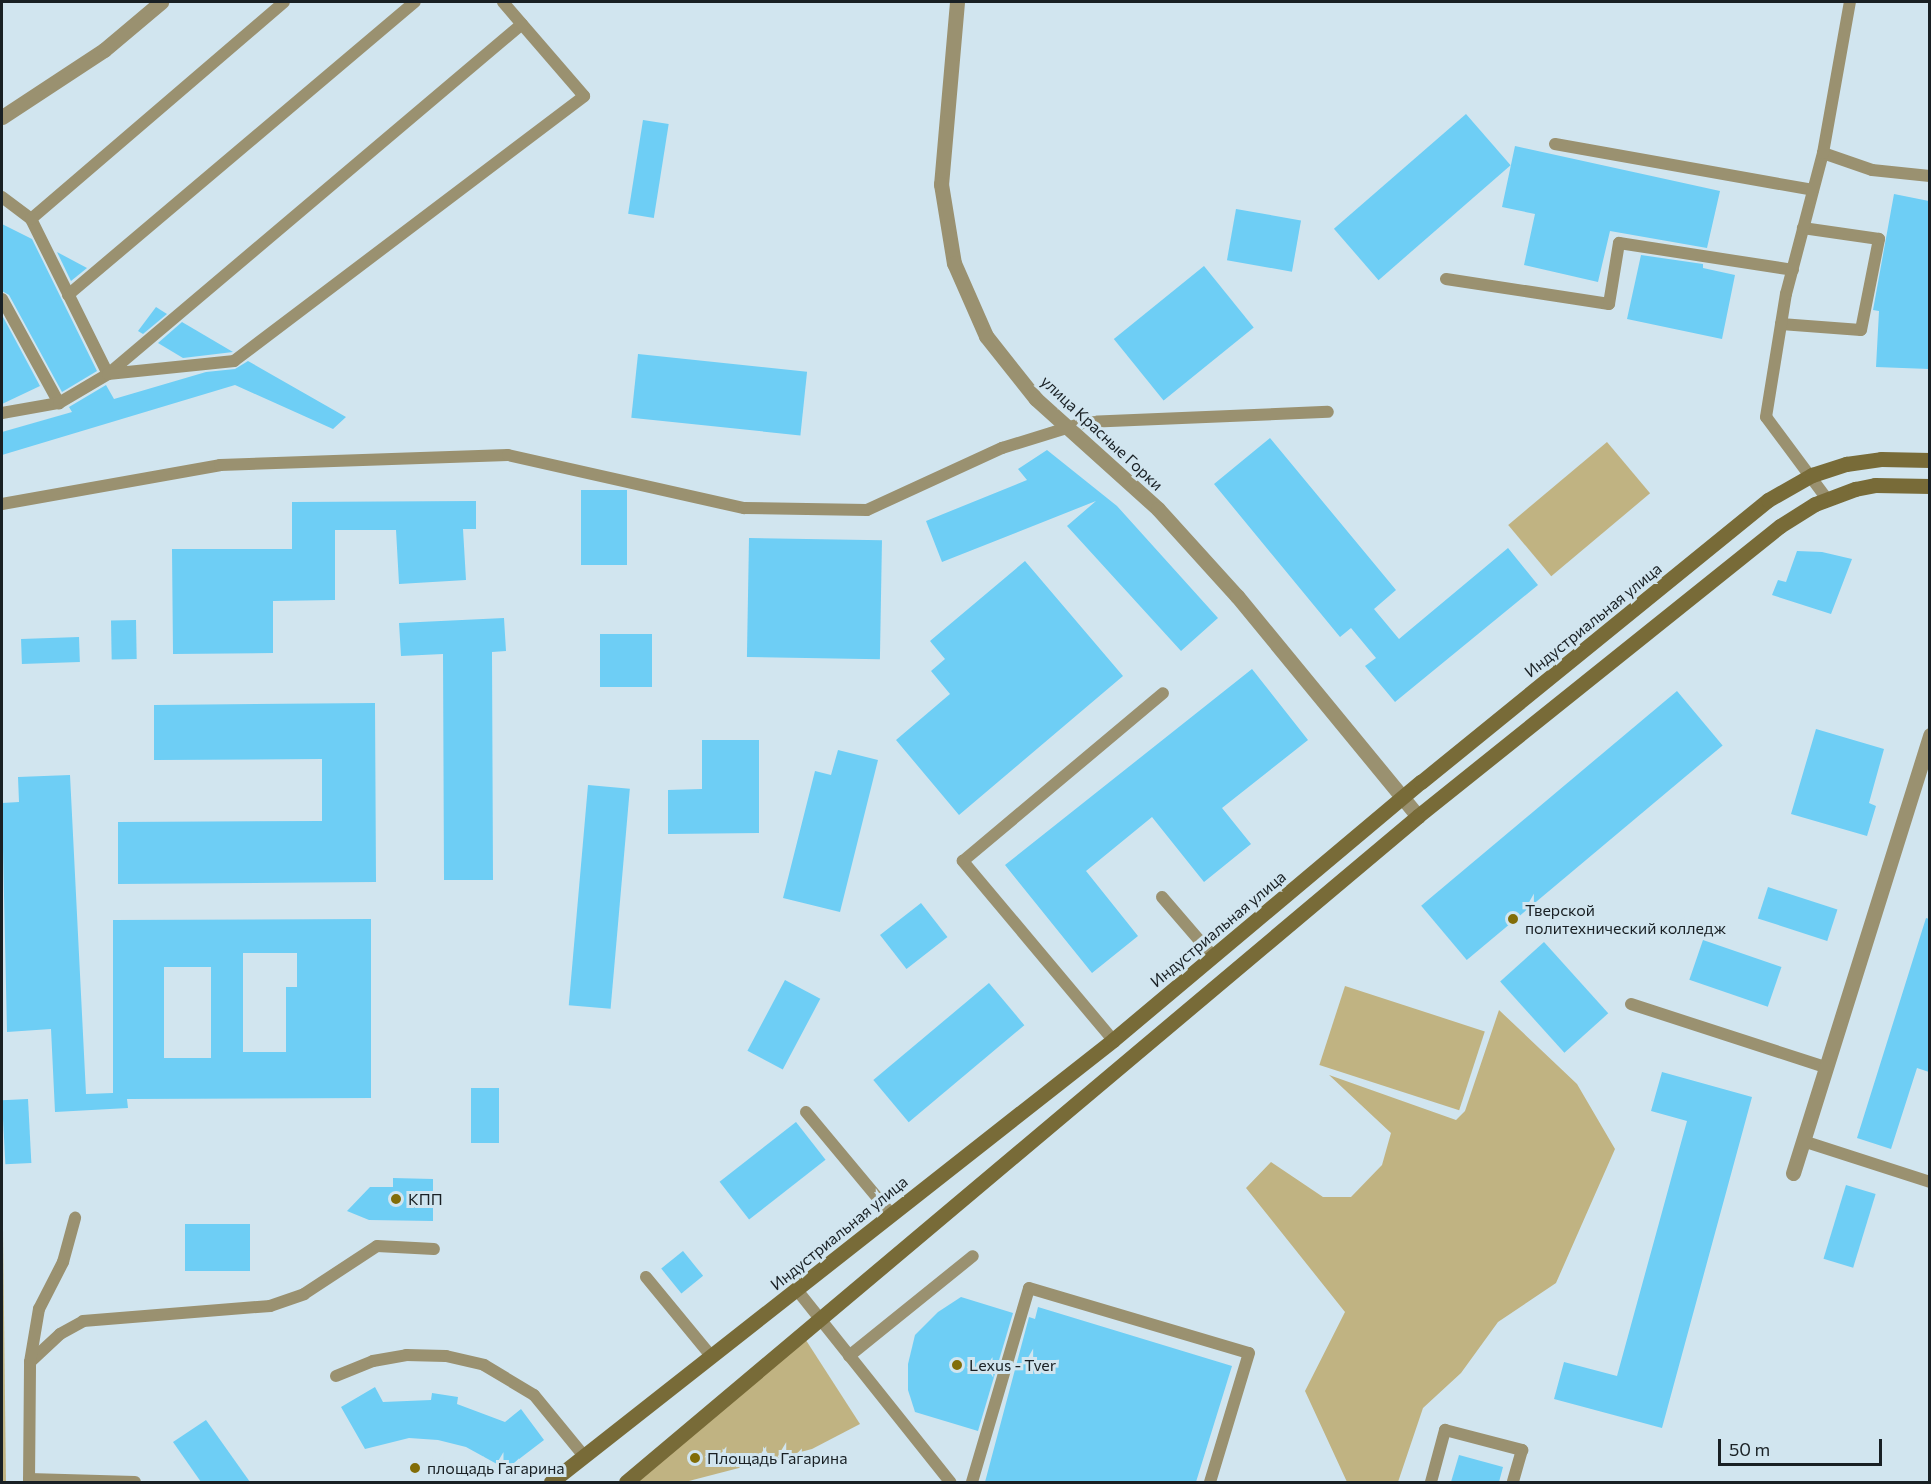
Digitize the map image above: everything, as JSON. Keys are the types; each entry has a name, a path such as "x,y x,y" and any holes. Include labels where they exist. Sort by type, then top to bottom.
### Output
{"street":[{"path":"2,117 104,50 161,2"},
{"name":"улица Красные Горки","path":"957,2 941,184 954,263 986,336 1009,370 1066,426 1158,509 1190,543 1419,816"},
{"name":"Индустриальная улица","path":"551,1482 1113,1040 1404,797 1768,500 1812,475 1869,460 1929,460"},
{"path":"626,1482 1419,816 1780,526 1827,499 1875,485 1929,486"},
{"path":"1793,1173 1929,735"}],"lane":[{"path":"31,219 284,2"},
{"path":"68,295 415,2"},
{"path":"108,374 234,361 584,96 503,2"},
{"path":"1827,499 1812,475 1766,417 1781,324 1823,153 1850,2"},
{"path":"2,413 59,403 108,374 522,24"},
{"path":"1555,144 1813,190"},
{"path":"1823,153 1872,170 1929,176"},
{"path":"2,197 31,219 108,374"},
{"path":"1781,324 1861,330 1879,239 1803,228"},
{"path":"1446,279 1609,304 1619,243 1793,270"},
{"path":"2,299 59,403"},
{"path":"2,504 220,465 508,455 744,508 867,510 1002,448 1066,426 1086,422 1328,412"},
{"path":"1113,1040 963,861 1163,693"},
{"path":"1162,897 1213,956"},
{"path":"1631,1004 1825,1066"},
{"path":"807,1112 891,1214"},
{"path":"1803,1141 1929,1182"},
{"path":"75,1218 63,1262 39,1308 30,1362 29,1481 135,1482"},
{"path":"30,1362 60,1334 83,1321 270,1305 304,1294 377,1246 434,1249"},
{"path":"849,1356 973,1256"},
{"path":"646,1277 712,1357"},
{"path":"972,1482 1029,1287 1249,1353 1210,1482"},
{"path":"796,1290 951,1482"},
{"path":"336,1376 373,1361 406,1354 447,1356 484,1365 534,1395 584,1456"},
{"path":"1431,1482 1445,1430 1522,1450 1514,1482"}],"shaded area":[{"path":"1607,442 1650,493 1551,576 1508,525"},
{"path":"1345,986 1485,1031 1459,1110 1319,1065"},
{"path":"1499,1010 1577,1084 1615,1149 1556,1283 1498,1322 1461,1373 1423,1408 1398,1482 1347,1482 1305,1391 1345,1312 1246,1188 1271,1162 1323,1197 1351,1197 1382,1165 1391,1133 1329,1075 1456,1120 1465,1111"},
{"path":"3,1229 6,1482 2,1482"},
{"path":"802,1334 860,1424 812,1449 685,1482 625,1482"}],"building":[{"path":"1466,114 1511,165 1379,280 1334,229"},
{"path":"643,120 669,124 654,218 628,214"},
{"path":"1515,146 1720,191 1707,248 1610,231 1598,282 1524,265 1535,214 1502,207"},
{"path":"1894,194 1929,201 1929,369 1876,367 1879,311 1873,310"},
{"path":"1236,209 1301,220 1292,272 1227,260"},
{"path":"2,224 32,239 97,371 62,392 9,295 2,291"},
{"path":"57,252 87,268 71,281"},
{"path":"1641,255 1703,264 1703,268 1735,275 1722,339 1627,319"},
{"path":"1204,266 1254,327 1164,400 1114,339"},
{"path":"156,307 167,314 143,334 138,331"},
{"path":"2,315 40,386 2,404"},
{"path":"182,322 233,352 183,358 158,343"},
{"path":"638,354 807,372 800,435 631,418"},
{"path":"248,361 346,417 333,429 235,385 2,455 2,432 72,412 69,407 106,385 114,399 206,372 235,369"},
{"path":"1270,438 1396,590 1374,609 1399,639 1508,548 1538,585 1395,702 1365,666 1376,658 1351,628 1340,637 1214,484"},
{"path":"1047,450 1117,506 1218,618 1181,651 1067,526 1096,501 942,562 926,521 1027,480 1018,469"},
{"path":"581,490 627,490 627,565 581,565"},
{"path":"476,501 476,529 463,529 466,580 399,584 396,530 335,530 335,600 273,601 273,653 173,654 172,549 292,549 292,502"},
{"path":"749,538 882,540 880,659 747,657"},
{"path":"1797,551 1822,552 1852,559 1831,614 1772,595 1778,580 1786,582"},
{"path":"1025,561 1123,676 959,815 896,740 950,694 931,671 945,659 930,641"},
{"path":"504,618 506,651 492,652 493,880 444,880 443,654 401,656 399,623"},
{"path":"111,620 136,620 137,659 112,659"},
{"path":"600,634 652,634 652,687 600,687"},
{"path":"79,637 80,662 22,664 21,639"},
{"path":"1252,669 1308,740 1222,808 1251,844 1204,882 1152,817 1086,871 1138,936 1092,973 1005,865"},
{"path":"1677,691 1723,745 1467,960 1421,906"},
{"path":"375,703 376,882 118,884 118,822 322,821 322,759 154,760 154,705"},
{"path":"1816,729 1884,749 1869,803 1876,806 1867,836 1791,814"},
{"path":"702,740 759,740 759,833 668,834 668,790 702,789"},
{"path":"838,750 878,760 840,912 783,898 815,771 831,775"},
{"path":"70,775 86,1094 113,1093 113,920 371,919 371,1098 127,1099 128,1108 55,1112 51,1029 7,1032 2,803 19,802 18,777","holes":["243,953 297,953 297,987 286,987 286,1052 243,1052","164,967 211,967 211,1058 164,1058"]},
{"path":"588,785 630,789 611,1009 569,1005"},
{"path":"1768,887 1837,910 1827,941 1758,918"},
{"path":"921,903 947,937 906,969 880,935"},
{"path":"1926,918 1929,919 1929,1072 1917,1068 1891,1149 1857,1138"},
{"path":"1703,940 1781,967 1768,1007 1689,980"},
{"path":"1544,942 1608,1013 1564,1053 1500,981"},
{"path":"785,980 820,999 783,1069 747,1051"},
{"path":"989,983 1024,1025 909,1122 873,1080"},
{"path":"1662,1072 1752,1097 1662,1428 1554,1399 1564,1362 1617,1376 1687,1121 1651,1111"},
{"path":"471,1088 499,1088 499,1143 471,1143"},
{"path":"28,1099 31,1163 5,1164 2,1100"},
{"path":"796,1122 826,1160 749,1220 720,1182"},
{"name":"КПП","path":"393,1178 433,1179 433,1221 369,1220 347,1211 370,1187 393,1187"},
{"path":"1846,1185 1876,1194 1853,1268 1823,1259"},
{"path":"185,1224 250,1224 250,1271 185,1271"},
{"path":"683,1251 703,1276 681,1293 661,1269"},
{"path":"961,1297 1013,1313 978,1431 915,1412 908,1390 908,1364 915,1335 938,1312"},
{"path":"1038,1307 1232,1366 1196,1482 985,1482 1029,1317 1035,1319"},
{"path":"375,1387 383,1402 431,1400 432,1393 458,1397 457,1404 505,1422 521,1409 544,1440 506,1469 466,1447 438,1440 409,1438 365,1449 341,1407"},
{"path":"206,1420 250,1482 201,1482 173,1442"},
{"path":"1459,1455 1503,1467 1499,1482 1451,1482"}],"place":[{"name":"Тверской политехнический колледж","path":"1513,919"},
{"name":"КПП","path":"396,1199"},
{"name":"Lexus - Tver","path":"957,1365"},
{"name":"Площадь Гагарина","path":"695,1458"},
{"name":"площадь Гагарина","path":"415,1468"}]}
